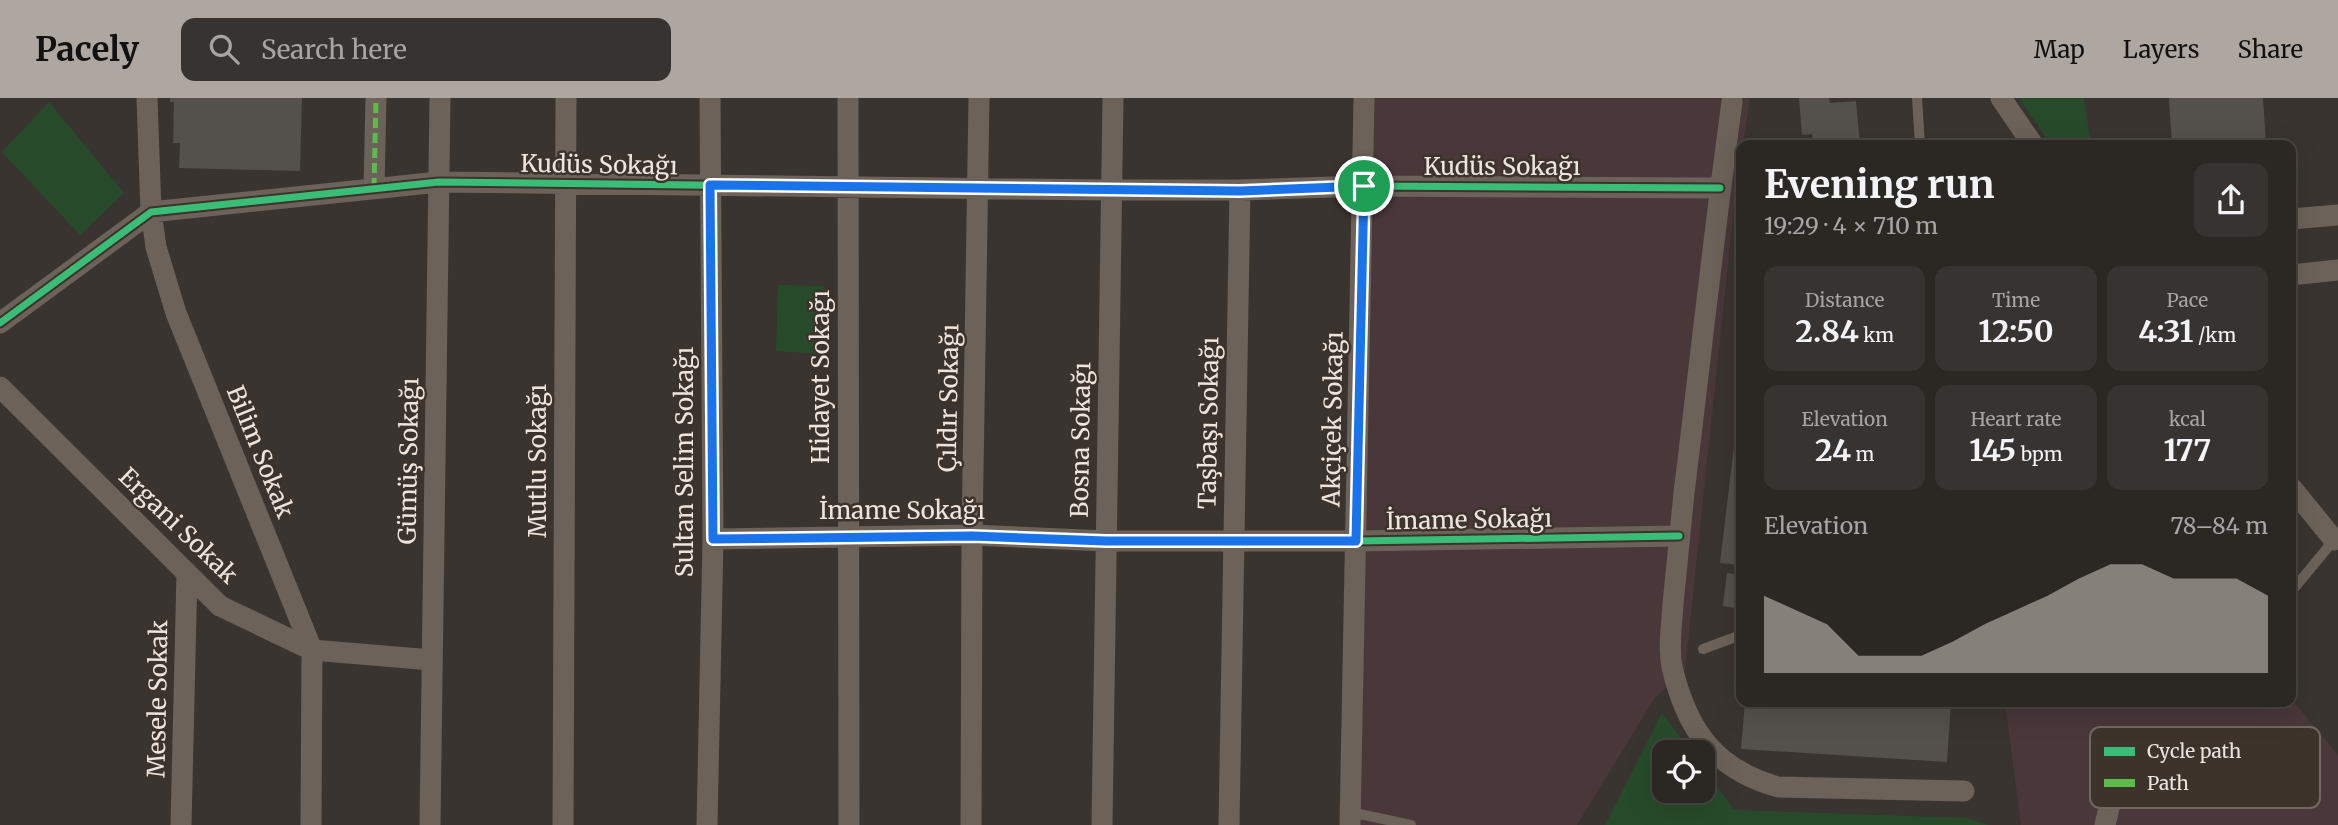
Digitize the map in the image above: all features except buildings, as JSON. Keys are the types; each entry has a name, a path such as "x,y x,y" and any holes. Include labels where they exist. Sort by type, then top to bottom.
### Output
{"street":[{"name":"Bilim Sokak","path":"147,98 151,212 156,247 176,313 312,650 311,825"},
{"path":"374,188 376,98"},
{"name":"Gümüş Sokağı","path":"430,825 440,98"},
{"name":"Mutlu Sokağı","path":"563,825 566,98"},
{"name":"Sultan Selim Sokağı","path":"708,825 713,539 710,98"},
{"name":"Hidayet Sokağı","path":"848,98 849,825"},
{"name":"Çıldır Sokağı","path":"971,825 972,536 979,98"},
{"name":"Bosna Sokağı","path":"1102,825 1113,98"},
{"name":"Akçiçek Sokağı","path":"1350,819 1364,98"},
{"path":"2001,98 2030,140"},
{"path":"1732,102 1679,536 1670,642 1671,664 1686,709 1710,750 1720,759 1751,779 1778,787 1964,791"},
{"name":"Kudüs Sokağı","path":"151,212 439,182 1240,191 1364,186 1720,188"},
{"name":"Taşbaşı Sokağı","path":"1229,825 1240,191"},
{"path":"0,323 151,212"},
{"path":"2296,219 2338,215"},
{"path":"2296,274 2338,270"},
{"name":"Ergani Sokak","path":"0,387 220,606 312,650 432,660"},
{"path":"2296,493 2334,540"},
{"name":"İmame Sokağı","path":"713,539 972,536 1106,541 1356,541 1679,536"},
{"name":"Mesele Sokak","path":"181,825 187,573"}],"lane":[{"path":"1917,98 1920,140"},
{"path":"2296,586 2334,540"},
{"path":"1703,649 1736,637"},
{"path":"1350,819 1411,825"}],"shaded area":[{"path":"1354,98 1750,98 1744,140 1736,140 1736,189 1685,670 1654,699 1577,825 1347,825"},
{"path":"2296,705 2314,727 2090,727 2090,808 2320,808 2320,734 2338,755 2338,825 2021,825 2006,707"}],"green space":[{"path":"2019,98 2084,98 2090,140 2048,140"},
{"path":"49,102 124,193 80,235 2,152"},
{"path":"778,285 824,286 821,354 776,351"},
{"path":"1662,713 1683,740 1652,740 1652,803 1715,803 1715,784 1734,810 1967,818 1989,825 1605,825"}],"marked path":[{"path":"374,188 376,98"}],"cycle path":[{"path":"0,323 151,212 439,182 1110,190 1364,186 1720,188"},
{"path":"713,539 972,535 1106,541 1356,541 1679,536"}],"route":[{"path":"710,185 1240,191 1364,186 1356,541 1106,541 972,536 713,539 710,185"}]}
